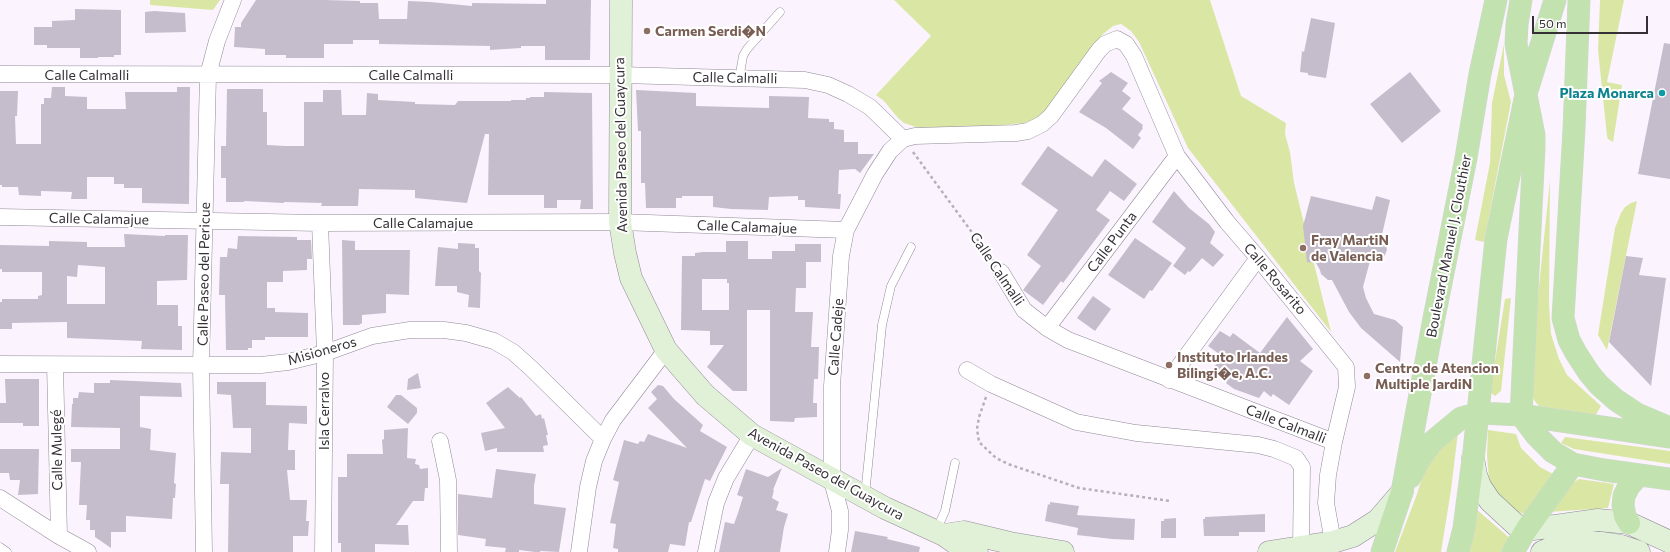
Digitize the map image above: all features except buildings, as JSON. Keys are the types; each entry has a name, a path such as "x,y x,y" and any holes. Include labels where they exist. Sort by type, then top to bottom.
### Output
{"main road":[{"name":"Boulevard Manuel J. Clouthier","path":"1382,552 1402,492 1466,158 1480,74 1496,0"},
{"path":"1521,0 1517,24 1516,44 1534,135 1521,415 1536,435 1553,452 1573,464 1670,479"},
{"path":"1458,552 1464,528 1479,413 1496,239 1526,94 1555,0"},
{"path":"1579,0 1574,129 1563,318 1569,340 1576,353 1589,373 1600,385 1616,400 1637,414 1670,428"},
{"name":"Boulevard Manuel J. Clouthier","path":"1402,492 1419,460 1432,442 1461,418 1479,413 1521,415 1670,437"},
{"path":"1513,552 1526,530 1573,464"},
{"path":"1629,523 1625,516 1624,496 1629,486 1639,475"}],"street":[{"name":"Calle Paseo del Pericue","path":"204,552 202,366 208,75 218,41 233,0"},
{"name":"Avenida Paseo del Guaycura","path":"621,0 620,222 631,278 666,350 705,395 752,435 832,481 865,498 957,542 1010,543 1063,552"},
{"name":"Calle Rosarito","path":"903,140 915,136 1016,133 1028,131 1042,124 1051,116 1099,50 1105,44 1117,39 1126,44 1134,56 1177,156 1227,222 1346,367 1347,386 1328,475 1326,504 1333,542"},
{"name":"Calle Calmalli","path":"0,74 620,76 805,80 828,85 848,94 870,107 903,140"},
{"name":"Calle Cadeje","path":"837,552 840,530 840,511 832,481 832,386 841,256 846,230 875,174 890,151 903,140"},
{"name":"Calle Punta","path":"1047,328 1177,156"},
{"name":"Calle Calamajue","path":"0,217 320,223 620,222 846,230"},
{"name":"Isla Cerralvo","path":"320,223 325,352 323,552"},
{"path":"1169,380 1258,258"},
{"name":"Calle Calmalli","path":"1001,272 1024,310 1047,328 1068,340 1334,442"},
{"name":"Misioneros","path":"0,364 202,366 268,364 288,362 325,352 372,336 410,330 444,330 466,333 494,341 513,352 603,439"},
{"path":"579,552 588,487 594,461 603,439 613,420 666,350"},
{"name":"Calle Mulegé","path":"55,365 59,536"},
{"path":"967,370 991,384 1076,422 1136,433 1258,445 1274,449 1296,458 1302,467 1300,547"},
{"path":"706,552 716,503 726,478 752,435"},
{"path":"440,440 448,480 450,552"},
{"path":"1473,458 1476,475 1480,486 1490,501 1517,526 1526,530 1598,520 1629,523 1670,542"},
{"path":"1269,552 1333,542 1353,536 1378,520 1402,492"},
{"path":"0,498 59,536 88,552"},
{"path":"1542,552 1560,544 1580,543 1601,543 1621,546 1639,552"}],"lane":[{"path":"739,79 741,63 747,49 780,12"},
{"path":"865,498 882,325 891,286 911,247"},
{"path":"955,463 945,511 957,542"},
{"path":"0,548 8,552"}],"path":[{"name":"Calle Calmalli","path":"903,140 1001,272"},
{"path":"991,384 978,417 977,429 979,442 996,458 1008,464 1079,488 1170,501"}],"green space":[{"path":"150,0 220,0 213,10 150,5"},
{"path":"894,0 1210,0 1241,96 1286,123 1285,134 1290,152 1294,183 1331,332 1188,148 1139,42 1131,31 1121,24 1113,26 1103,34 1054,101 1034,120 1023,123 948,130 925,130 904,123 884,101 876,95 931,36"},
{"path":"1600,0 1624,0 1607,82 1622,85 1613,142 1608,139 1607,136 1598,50"},
{"path":"1504,44 1504,75 1511,102 1484,242 1475,240 1490,163 1492,103"},
{"path":"1550,180 1549,304 1551,334 1559,359 1567,375 1601,406 1594,418 1539,406 1534,400 1530,389 1530,373"},
{"path":"1637,201 1607,350 1598,335 1615,228 1625,207"},
{"path":"1511,298 1501,391 1495,396 1490,392 1505,299"},
{"path":"1488,430 1516,434 1521,448 1540,467 1553,474 1526,515 1514,510 1503,502 1489,480 1487,455"},
{"path":"1458,432 1451,490 1441,552 1395,552 1423,474 1433,455"},
{"path":"1565,437 1670,451 1670,464 1574,449 1561,443"},
{"path":"1579,479 1614,484 1608,508 1549,512 1561,490"},
{"path":"1475,508 1512,540 1504,552 1468,552"}],"place":[{"name":"Carmen Serdi�N","path":"647,31"},
{"name":"Plaza Monarca","path":"1662,93"},
{"name":"Fray MartiN de Valencia","path":"1303,248"},
{"name":"Instituto Irlandes Bilingi�e, A.C.","path":"1169,365"},
{"name":"Centro de Atencion Multiple JardiN","path":"1367,376"}]}
